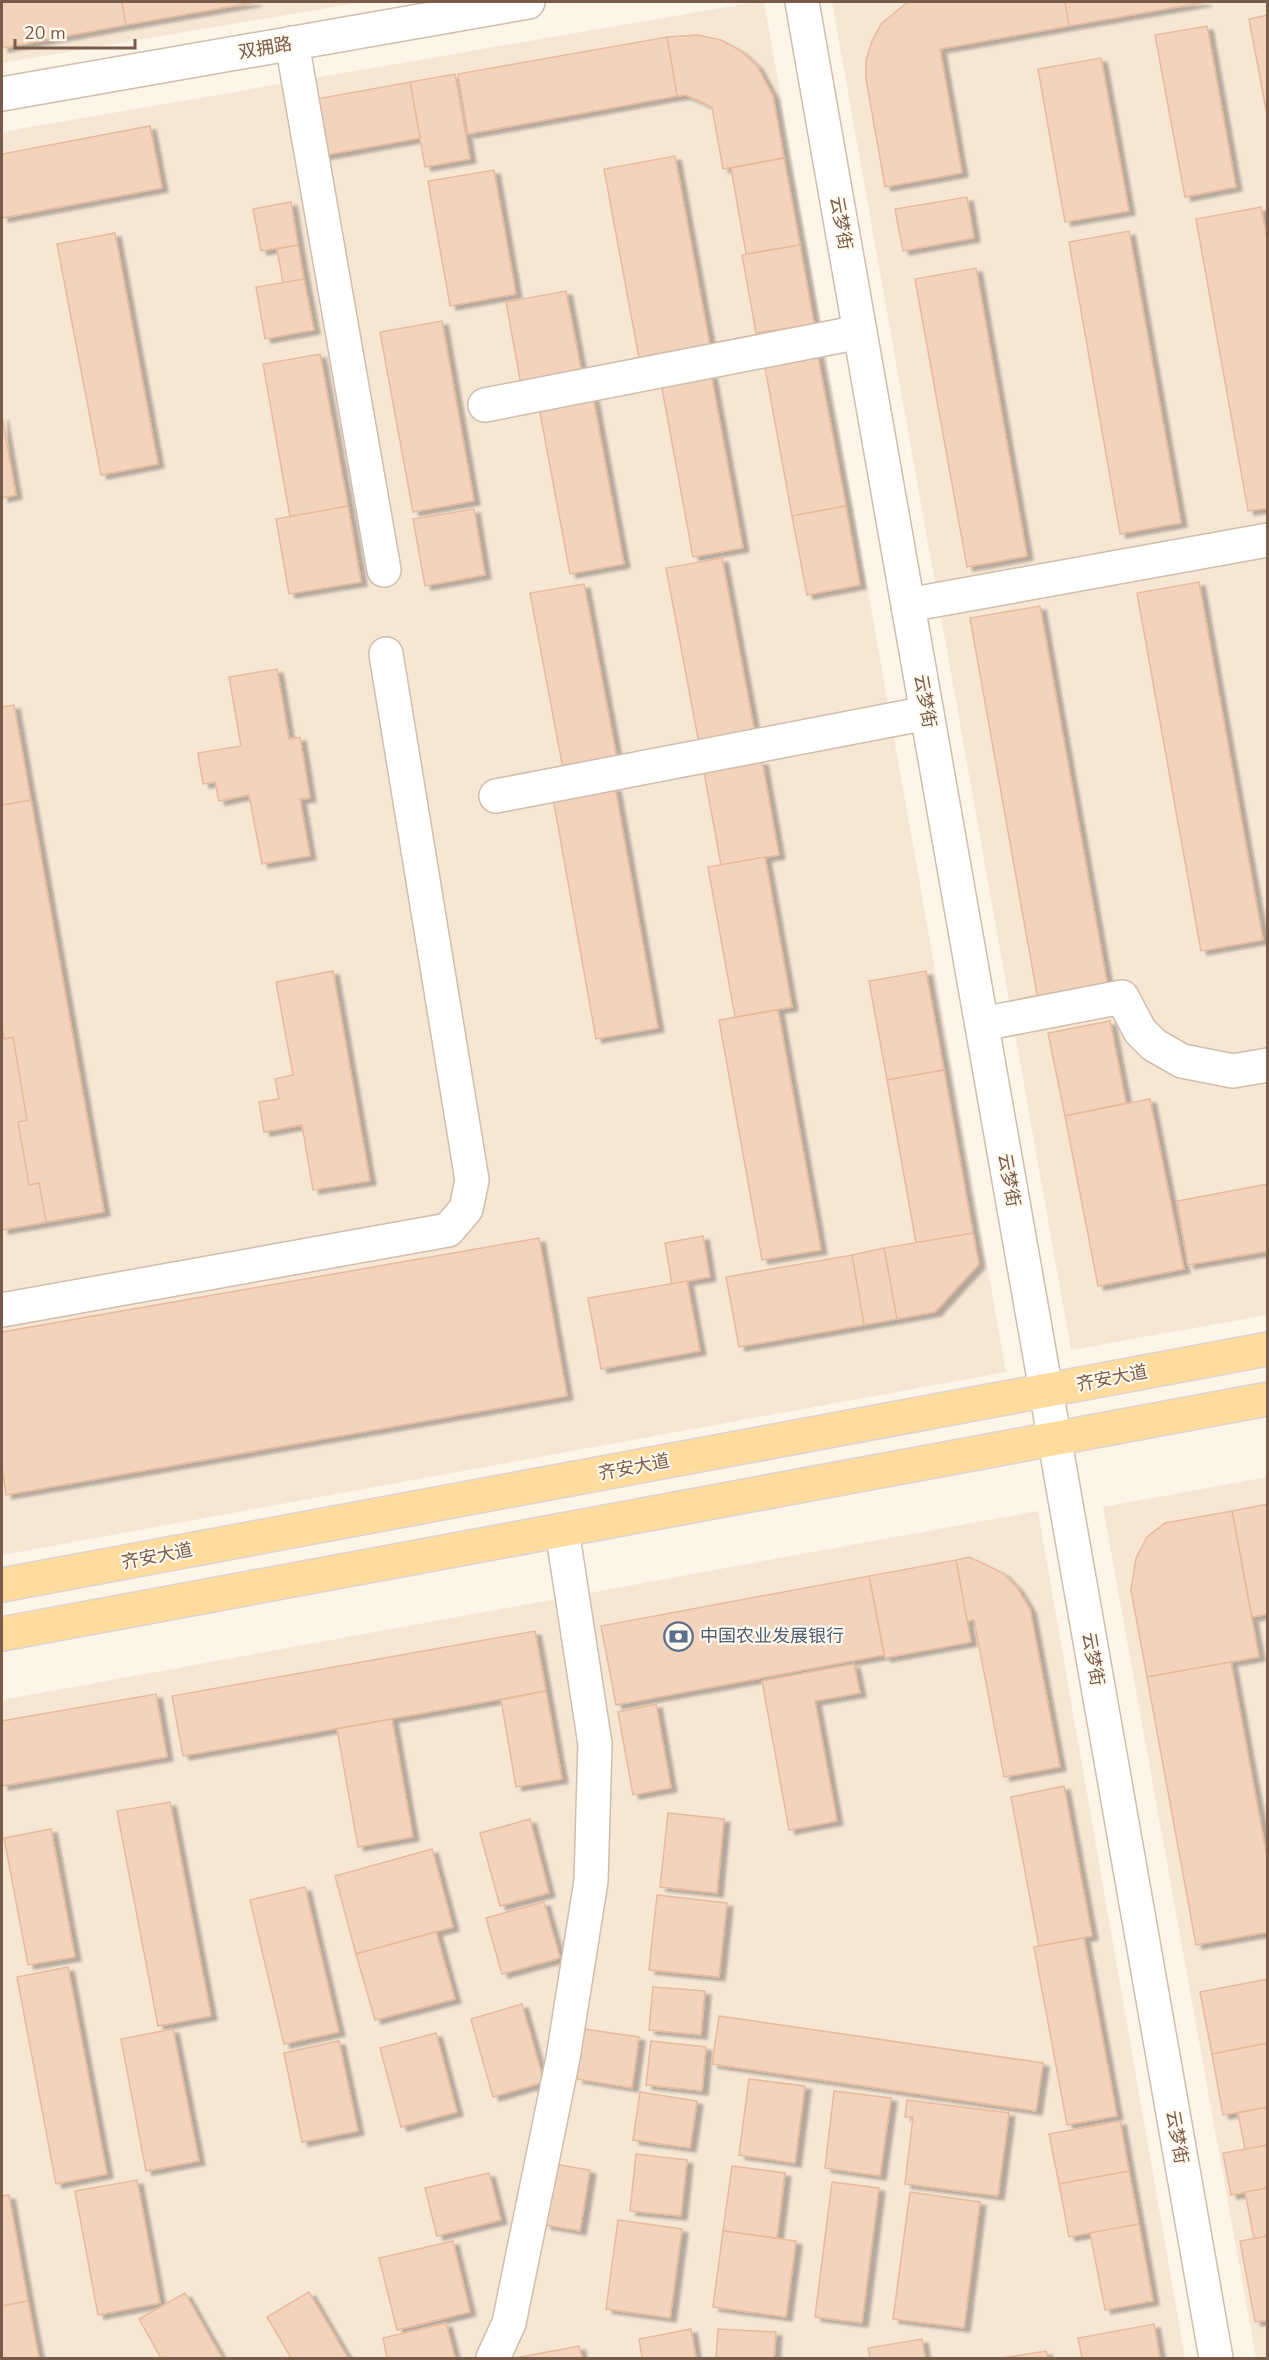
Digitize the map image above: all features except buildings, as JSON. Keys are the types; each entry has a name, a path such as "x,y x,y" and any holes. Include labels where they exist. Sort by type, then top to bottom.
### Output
{"main road":[{"name":"齐安大道","path":"2,1585 1268,1349"},
{"path":"2,1634 1268,1399"}],"street":[{"name":"双拥路","path":"2,94 528,2"},
{"name":"云梦街","path":"802,2 1216,2358"},
{"path":"292,43 384,570"},
{"path":"485,405 860,332"},
{"path":"908,605 1268,540"},
{"path":"2,1310 448,1230 466,1209 471,1195 472,1180 386,654"},
{"path":"496,796 927,713"},
{"path":"982,1023 1122,997 1140,1031 1154,1045 1182,1061 1233,1071 1268,1065"},
{"path":"493,2358 509,2323 563,2058 591,1881 595,1744 562,1530"}],"shaded area":[{"path":"2,2 363,2 2,63"},
{"path":"764,2 1006,1372 2,1555 2,132"},
{"path":"832,2 1267,2 1267,1315 1071,1350"},
{"path":"1267,1477 1267,2358 1256,2358 1103,1507"},
{"path":"1038,1511 1185,2358 2,2358 2,1700"}],"place":[{"name":"中国农业发展银行","path":"679,1636"}]}
